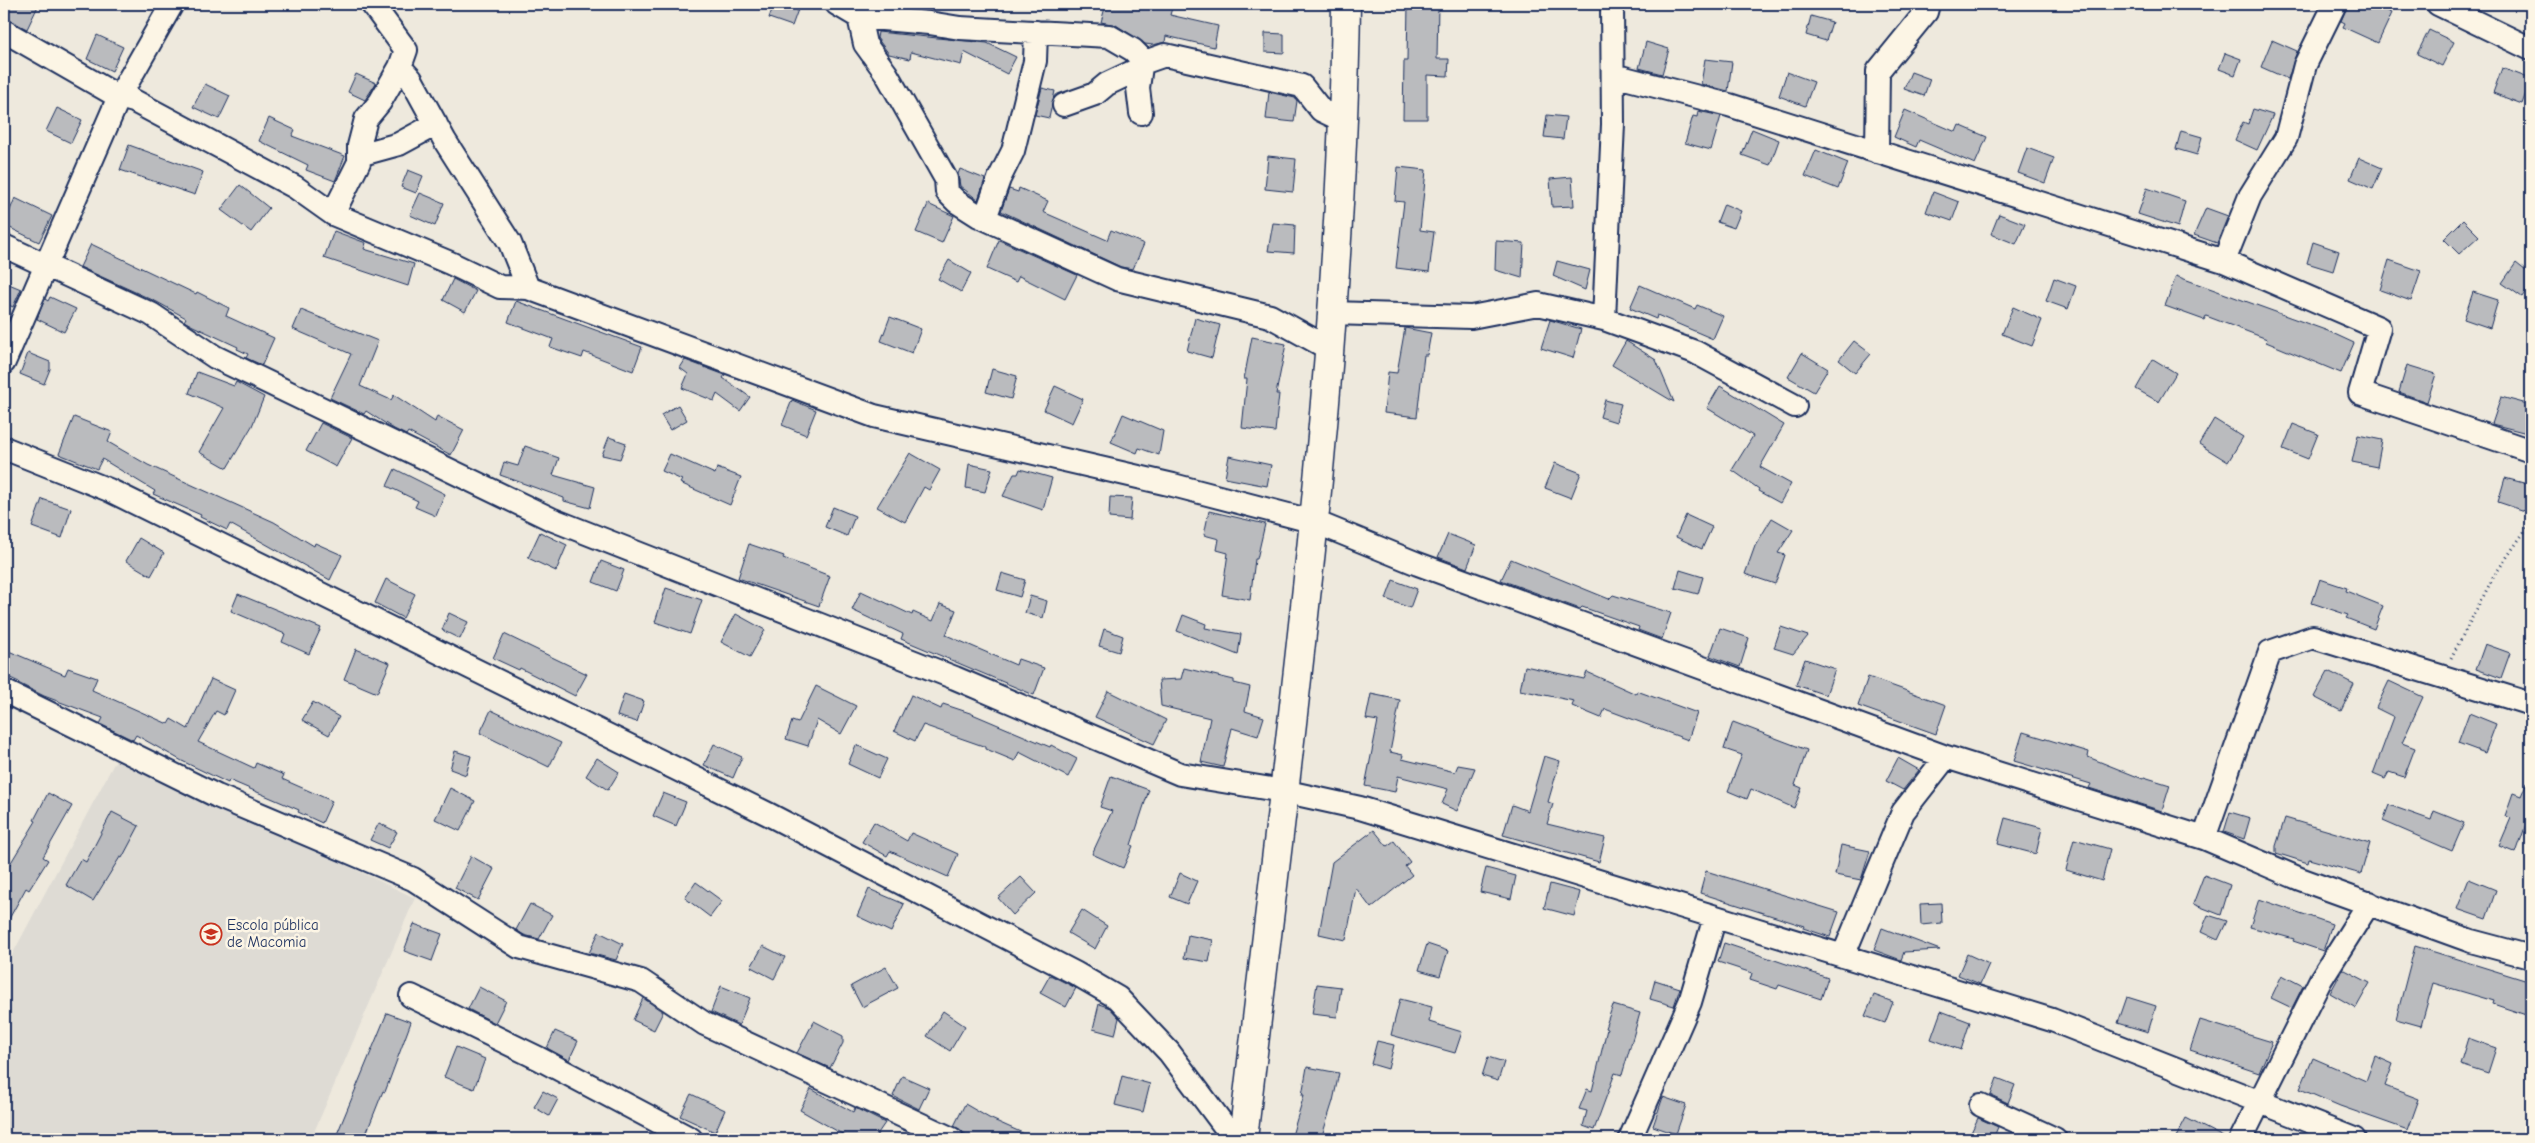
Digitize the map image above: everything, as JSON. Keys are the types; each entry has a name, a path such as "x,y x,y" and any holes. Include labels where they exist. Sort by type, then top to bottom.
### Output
{"main road":[{"path":"1243,1139 1315,522 1344,120 1346,4"}],"street":[{"path":"4,362 44,266 119,97 172,4"},
{"path":"333,214 359,162 366,119 380,102 400,67 406,50 372,4"},
{"path":"837,4 859,18 928,23 960,28 1109,36 1133,50 1141,63 1138,88 1141,113"},
{"path":"1604,318 1613,124 1612,4"},
{"path":"1877,152 1878,71 1926,12 1928,4"},
{"path":"2224,260 2250,196 2286,138 2305,65 2335,4"},
{"path":"2438,4 2531,49"},
{"path":"859,18 865,44 886,73 946,179 947,192 957,202 985,218 1117,279 1270,316 1328,348"},
{"path":"4,31 119,97 134,102 295,188 333,214 450,263 500,287 528,288 874,416 1173,485 1315,522 1418,564 1946,756 2204,838 2300,879 2471,940 2531,957"},
{"path":"985,218 1015,143 1035,61 1036,32"},
{"path":"1064,105 1095,94 1107,84 1141,63 1164,55 1302,86 1321,110 1344,120"},
{"path":"400,67 411,79 436,124 510,243 528,288"},
{"path":"1613,75 1729,105 2224,260 2379,328 2360,393 2531,451"},
{"path":"359,154 399,144 436,124"},
{"path":"4,246 151,314 215,357 551,518 956,678 1180,774 1283,790 1360,808 2052,1020 2354,1139"},
{"path":"1331,313 1471,317 1538,304 1604,318 1695,352 1795,406"},
{"path":"4,448 109,490 768,814 1075,973 1118,998 1124,1004 1169,1052 1234,1139"},
{"path":"2204,838 2270,652 2313,637 2531,704"},
{"path":"4,691 217,796 413,879 519,947 641,981 706,1024 952,1139"},
{"path":"1843,956 1903,812 1946,756"},
{"path":"2241,1139 2321,979 2369,904"},
{"path":"1630,1139 1690,1002 1716,917"},
{"path":"411,996 538,1058 691,1139"},
{"path":"1981,1105 2055,1139"}],"path":[{"path":"2442,676 2494,576 2531,522"}],"shaded area":[{"name":"Escola pública de Macomia","path":"118,756 415,898 311,1139 4,1139 4,970"}],"building":[{"path":"7,4 39,4 27,29 4,18"},
{"path":"774,4 800,4 792,26 769,18"},
{"path":"1106,4 1173,4 1170,15 1218,26 1214,47 1166,36 1165,42 1153,45 1145,44 1116,25 1101,22"},
{"path":"1408,4 1438,4 1437,59 1449,59 1448,76 1427,75 1427,119 1403,119 1404,61 1407,61"},
{"path":"2348,4 2373,4 2392,13 2378,43 2343,27 2345,23 2341,21"},
{"path":"1811,16 1832,22 1826,41 1806,35"},
{"path":"2429,30 2454,42 2442,66 2417,54"},
{"path":"878,32 987,43 1016,57 1007,74 964,52 961,65 911,52 910,59 889,54 877,38"},
{"path":"1265,33 1284,34 1284,53 1265,52"},
{"path":"97,35 123,47 112,71 87,59"},
{"path":"2272,40 2297,51 2288,79 2261,67"},
{"path":"1646,42 1669,49 1662,74 1639,68"},
{"path":"2225,53 2241,59 2235,75 2219,69"},
{"path":"1705,59 1732,62 1728,91 1701,84"},
{"path":"2502,68 2531,79 2522,104 2493,93"},
{"path":"1787,72 1814,82 1805,106 1779,96"},
{"path":"1911,72 1930,79 1924,96 1904,89"},
{"path":"356,74 376,83 365,100 348,92"},
{"path":"205,84 230,96 219,119 193,107"},
{"path":"1042,88 1055,91 1049,118 1035,115"},
{"path":"1269,92 1295,98 1297,101 1294,122 1266,119"},
{"path":"57,108 82,120 71,143 46,131"},
{"path":"2253,109 2273,115 2257,150 2235,140 2243,122 2248,124"},
{"path":"1905,110 1956,132 1959,125 1987,137 1975,164 1919,140 1916,147 1894,137"},
{"path":"1698,111 1721,116 1711,150 1685,143 1693,116 1697,117"},
{"path":"1547,115 1566,117 1563,139 1544,137"},
{"path":"269,118 295,130 292,136 345,156 335,181 306,170 308,165 259,141"},
{"path":"1752,129 1779,140 1770,165 1742,155"},
{"path":"2181,131 2202,137 2197,155 2176,149"},
{"path":"129,145 203,172 195,195 120,170"},
{"path":"2027,148 2054,158 2045,183 2018,173"},
{"path":"1816,150 1848,163 1838,189 1805,176"},
{"path":"1268,156 1296,159 1293,192 1265,189"},
{"path":"2359,158 2382,168 2373,189 2350,179"},
{"path":"1398,167 1426,170 1420,230 1434,232 1429,272 1396,268 1404,202 1395,201"},
{"path":"960,169 985,179 978,200 960,186 958,174"},
{"path":"408,170 423,176 416,193 401,187"},
{"path":"1572,177 1574,206 1552,207 1550,179"},
{"path":"240,185 269,208 251,232 221,210"},
{"path":"1019,188 1048,201 1043,212 1107,240 1111,230 1144,244 1133,269 1121,267 1001,211 1009,189 1018,192"},
{"path":"2147,188 2185,201 2178,227 2138,214"},
{"path":"1933,192 1959,202 1952,221 1926,212"},
{"path":"420,193 444,203 435,226 410,215"},
{"path":"15,198 52,216 39,242 4,225"},
{"path":"928,204 954,216 942,243 916,232"},
{"path":"1724,204 1741,211 1734,228 1717,222"},
{"path":"2206,208 2228,216 2217,243 2194,235"},
{"path":"1999,214 2025,224 2016,244 1991,234"},
{"path":"2463,220 2479,236 2459,254 2444,239"},
{"path":"1273,223 1295,225 1294,253 1268,251"},
{"path":"334,231 366,243 364,249 414,264 408,286 324,258"},
{"path":"999,240 1077,275 1065,299 1019,276 1016,282 987,269"},
{"path":"1496,241 1524,243 1522,278 1495,270"},
{"path":"2313,242 2339,251 2333,271 2307,263"},
{"path":"91,244 229,308 226,316 274,338 262,365 246,358 248,354 237,349 238,347 184,321 186,318 157,302 80,267"},
{"path":"949,260 971,273 961,292 938,279"},
{"path":"2389,260 2421,271 2411,301 2380,290"},
{"path":"1557,261 1590,270 1585,290 1553,276"},
{"path":"2516,263 2531,275 2531,284 2522,297 2502,283"},
{"path":"2176,276 2328,331 2354,343 2341,373 2266,342 2267,339 2206,316 2204,320 2165,306"},
{"path":"2054,278 2076,286 2068,309 2046,301"},
{"path":"453,279 476,291 465,312 443,300"},
{"path":"4,282 21,289 13,307 4,303"},
{"path":"1640,285 1695,309 1697,305 1723,316 1713,339 1657,315 1656,319 1630,308"},
{"path":"2473,292 2498,300 2490,328 2464,319"},
{"path":"50,297 76,309 64,332 37,319 45,299 48,301"},
{"path":"516,301 642,347 633,371 584,352 582,358 550,347 553,339 508,322"},
{"path":"2013,307 2042,320 2032,346 2002,334"},
{"path":"301,310 378,341 360,386 391,400 394,395 435,422 437,416 464,430 451,455 408,432 406,435 394,429 366,411 364,414 330,398 351,354 293,329"},
{"path":"890,317 921,329 912,353 881,341"},
{"path":"1195,318 1220,325 1212,358 1187,351"},
{"path":"1550,320 1581,329 1573,358 1541,348"},
{"path":"1405,328 1431,333 1427,355 1424,355 1417,417 1384,413 1388,372 1397,373"},
{"path":"1252,337 1286,344 1276,394 1279,394 1275,432 1242,428 1247,379 1244,379"},
{"path":"1626,341 1656,360 1674,402 1612,365"},
{"path":"1854,341 1871,354 1855,373 1839,360"},
{"path":"28,353 50,362 50,369 44,384 20,374"},
{"path":"1802,353 1828,369 1814,392 1788,377"},
{"path":"2153,359 2176,373 2159,402 2136,389"},
{"path":"685,360 725,375 723,378 750,397 740,411 717,394 714,401 682,388 688,374 680,368"},
{"path":"2407,365 2436,374 2427,402 2399,392"},
{"path":"992,369 1017,376 1011,399 986,392"},
{"path":"197,372 234,386 236,382 264,397 252,426 227,468 199,452 224,408 189,393"},
{"path":"1055,386 1083,399 1072,423 1044,410"},
{"path":"1720,386 1784,425 1760,467 1791,484 1780,503 1758,491 1759,489 1732,470 1753,436 1707,408"},
{"path":"2501,397 2531,405 2531,434 2492,424"},
{"path":"792,400 816,410 806,435 782,425"},
{"path":"1605,400 1621,404 1616,422 1600,417"},
{"path":"678,405 687,420 670,430 661,415"},
{"path":"1123,414 1163,431 1159,455 1139,448 1137,453 1111,442"},
{"path":"74,417 112,432 108,442 148,465 274,522 314,546 315,543 342,555 330,580 230,524 227,530 200,517 201,515 153,494 155,491 102,459 97,469 59,454"},
{"path":"2214,419 2243,437 2228,462 2199,444"},
{"path":"321,423 352,438 336,467 306,451"},
{"path":"2293,424 2318,434 2308,459 2283,449"},
{"path":"2358,435 2382,440 2377,467 2352,462"},
{"path":"609,437 626,443 620,459 602,455"},
{"path":"525,446 559,458 553,475 595,487 590,508 564,501 564,498 500,475 504,462 518,466"},
{"path":"910,453 940,470 929,490 924,487 905,522 877,507"},
{"path":"670,454 715,474 717,468 741,477 730,505 680,483 682,480 662,471"},
{"path":"1229,456 1271,465 1267,486 1225,478"},
{"path":"1555,463 1581,473 1571,498 1545,488"},
{"path":"969,464 992,469 985,492 966,488"},
{"path":"395,469 445,494 436,516 415,507 418,501 387,486"},
{"path":"1020,469 1052,478 1043,510 1003,496 1014,474 1018,474"},
{"path":"2505,478 2531,485 2531,513 2498,502"},
{"path":"1110,497 1132,498 1130,520 1109,518"},
{"path":"42,499 71,509 62,538 32,527"},
{"path":"833,507 855,516 847,536 825,527"},
{"path":"1209,511 1265,524 1257,559 1255,559 1250,600 1222,595 1228,553 1217,550 1219,539 1204,535"},
{"path":"1686,515 1712,527 1702,549 1676,537"},
{"path":"1772,518 1793,530 1778,553 1785,555 1775,584 1745,574 1755,546"},
{"path":"540,532 567,545 556,571 528,558"},
{"path":"1448,534 1476,545 1467,568 1438,557"},
{"path":"139,538 164,553 151,576 126,561"},
{"path":"749,544 784,556 783,558 830,576 819,606 738,578"},
{"path":"1511,559 1609,599 1613,595 1671,613 1662,639 1638,630 1639,627 1582,607 1580,609 1501,580"},
{"path":"601,561 624,570 616,591 593,582"},
{"path":"1680,570 1703,577 1698,594 1675,588"},
{"path":"1002,573 1025,580 1020,597 997,590"},
{"path":"386,579 415,594 403,618 375,603"},
{"path":"2320,579 2347,588 2346,591 2383,606 2374,629 2346,618 2348,615 2312,603"},
{"path":"1393,580 1417,589 1410,608 1386,599"},
{"path":"666,588 702,600 690,634 655,622"},
{"path":"861,591 912,615 913,612 933,621 940,604 956,610 946,635 1016,665 1018,659 1044,668 1034,695 901,639 903,634 852,610"},
{"path":"238,594 321,628 309,654 282,642 285,634 231,611"},
{"path":"1030,596 1047,601 1043,618 1025,613"},
{"path":"449,613 468,622 460,639 442,630"},
{"path":"736,614 765,630 750,657 721,642"},
{"path":"1183,615 1206,624 1205,628 1241,634 1238,655 1177,631"},
{"path":"1781,627 1808,636 1793,654 1774,648"},
{"path":"1720,628 1749,638 1740,667 1710,656"},
{"path":"1104,629 1123,636 1119,652 1099,646"},
{"path":"504,634 587,674 575,696 520,668 519,670 493,658"},
{"path":"2485,644 2510,653 2501,678 2476,669"},
{"path":"4,649 65,675 68,668 97,678 92,690 168,724 171,719 188,729 211,679 235,690 224,715 216,711 198,742 254,768 256,763 284,775 282,779 332,801 322,823 298,812 299,810 229,780 228,783 182,761 136,735 133,740 100,724 103,718 44,696 18,683 4,675"},
{"path":"356,649 390,663 377,693 344,679"},
{"path":"1805,659 1835,669 1826,695 1796,685"},
{"path":"1525,666 1584,679 1587,672 1636,694 1637,691 1697,713 1688,740 1605,709 1601,718 1572,706 1574,701 1520,690"},
{"path":"1184,668 1234,680 1234,683 1250,687 1245,711 1264,717 1258,736 1232,728 1223,767 1201,762 1210,718 1161,706 1159,680 1181,679"},
{"path":"2328,671 2354,684 2341,711 2314,697"},
{"path":"1868,677 1946,705 1936,734 1858,706"},
{"path":"2389,681 2423,697 2402,743 2415,748 2404,777 2389,772 2385,779 2373,774 2394,717 2376,708"},
{"path":"816,686 856,706 841,734 817,720 808,746 786,739 792,721 798,723"},
{"path":"1108,691 1166,720 1154,744 1095,717"},
{"path":"624,694 644,701 637,722 617,716"},
{"path":"1371,694 1400,700 1390,752 1403,755 1402,759 1455,772 1458,765 1475,768 1457,811 1442,804 1448,789 1398,776 1395,792 1365,786 1378,721 1366,719"},
{"path":"911,695 941,709 943,704 970,713 1050,747 1051,745 1077,759 1068,777 1019,752 1015,761 986,749 986,747 923,725 915,741 894,731"},
{"path":"313,702 339,717 329,735 302,720"},
{"path":"491,710 561,743 549,767 480,733"},
{"path":"2469,713 2496,724 2485,753 2458,743"},
{"path":"1733,722 1807,750 1795,785 1802,788 1794,808 1751,789 1747,799 1728,791 1742,755 1724,749"},
{"path":"2023,732 2089,752 2088,757 2143,779 2144,777 2170,785 2162,811 2089,788 2091,784 2014,761"},
{"path":"714,744 742,757 733,778 704,765"},
{"path":"856,745 887,759 878,778 848,764"},
{"path":"455,751 471,756 466,775 450,769"},
{"path":"1544,756 1560,761 1548,802 1553,804 1547,824 1605,838 1599,862 1503,835 1512,805 1528,811"},
{"path":"597,758 619,772 608,790 586,776"},
{"path":"1898,758 1919,770 1903,790 1886,781"},
{"path":"1111,776 1149,790 1131,845 1133,846 1123,868 1092,854 1112,811 1100,807"},
{"path":"2527,782 2531,784 2531,810 2516,853 2499,846 2511,818 2505,816 2513,793 2521,796"},
{"path":"450,788 475,801 460,831 435,819"},
{"path":"48,793 72,806 43,857 48,860 29,890 26,888 4,928 4,874 36,821 34,820"},
{"path":"663,793 686,802 676,826 653,816"},
{"path":"2389,805 2431,820 2434,811 2464,823 2452,851 2383,821"},
{"path":"112,812 139,826 122,858 120,857 93,901 66,885 81,859 86,862"},
{"path":"2230,812 2250,818 2244,839 2224,832"},
{"path":"2005,818 2042,828 2036,854 1998,844"},
{"path":"2285,818 2370,843 2361,874 2309,859 2308,863 2276,853 2276,846"},
{"path":"874,822 907,841 911,833 958,854 948,877 890,851 887,856 862,842"},
{"path":"379,823 397,832 388,848 370,840"},
{"path":"1374,830 1387,846 1394,841 1410,862 1405,866 1412,875 1371,908 1356,888 1346,940 1319,934 1332,862"},
{"path":"2074,839 2110,849 2102,881 2066,870"},
{"path":"1841,845 1870,851 1861,880 1835,875"},
{"path":"471,856 494,869 478,900 455,888"},
{"path":"1486,868 1516,876 1511,899 1480,892"},
{"path":"1706,871 1839,912 1830,937 1803,928 1804,926 1700,893"},
{"path":"1180,873 1197,881 1187,904 1170,897"},
{"path":"2204,875 2230,885 2221,915 2193,904"},
{"path":"1021,877 1036,893 1013,915 998,898"},
{"path":"2469,879 2496,890 2486,919 2457,909"},
{"path":"696,882 722,901 710,917 685,898"},
{"path":"1550,884 1580,892 1574,916 1544,908"},
{"path":"869,889 904,904 891,932 857,916"},
{"path":"2259,899 2332,924 2323,951 2293,941 2294,939 2250,927"},
{"path":"1941,903 1942,923 1921,925 1920,904"},
{"path":"530,904 552,915 539,939 524,935 516,930"},
{"path":"1082,910 1107,926 1095,949 1068,933"},
{"path":"2208,915 2227,921 2218,940 2201,932"},
{"path":"414,924 442,934 432,961 404,951"},
{"path":"1882,928 1940,950 1904,952 1901,960 1874,950"},
{"path":"599,932 623,944 616,960 589,953"},
{"path":"1188,935 1213,940 1209,962 1184,958"},
{"path":"1724,943 1828,978 1821,999 1779,985 1777,989 1750,980 1752,973 1718,962"},
{"path":"1427,944 1448,951 1440,976 1419,970"},
{"path":"763,946 785,957 774,979 751,967"},
{"path":"2415,946 2531,982 2531,998 2526,1015 2493,1004 2494,1001 2433,983 2421,1026 2396,1019"},
{"path":"1967,954 1989,964 1980,984 1958,975"},
{"path":"886,967 898,988 862,1007 851,986"},
{"path":"2343,969 2370,983 2356,1008 2330,993"},
{"path":"1050,975 1076,988 1066,1007 1040,993"},
{"path":"2282,975 2303,986 2292,1008 2271,998"},
{"path":"1655,980 1680,988 1674,1006 1650,999"},
{"path":"1317,984 1341,987 1337,1017 1312,1014"},
{"path":"721,986 750,998 739,1025 711,1012"},
{"path":"479,987 506,1001 495,1023 468,1009"},
{"path":"1874,995 1893,1002 1885,1023 1865,1016"},
{"path":"2127,997 2156,1006 2148,1032 2118,1023"},
{"path":"643,998 663,1012 654,1030 633,1020"},
{"path":"1400,999 1432,1007 1429,1022 1462,1032 1455,1053 1391,1035"},
{"path":"1099,1004 1110,1008 1119,1018 1115,1035 1093,1029"},
{"path":"1613,1005 1640,1013 1622,1075 1615,1073 1594,1130 1583,1126 1587,1111 1579,1109 1587,1089 1592,1091 1607,1029 1605,1028"},
{"path":"943,1011 965,1026 950,1051 927,1036"},
{"path":"1941,1011 1970,1022 1961,1050 1931,1039"},
{"path":"387,1013 411,1022 385,1092 383,1091 364,1139 335,1139"},
{"path":"2200,1020 2272,1042 2259,1073 2190,1050"},
{"path":"814,1021 843,1036 843,1043 830,1068 797,1053"},
{"path":"555,1031 578,1041 569,1060 547,1048"},
{"path":"2468,1038 2496,1048 2488,1073 2460,1064"},
{"path":"1377,1041 1394,1045 1388,1069 1371,1064"},
{"path":"456,1047 485,1059 474,1089 444,1077"},
{"path":"2375,1056 2393,1064 2385,1086 2419,1099 2408,1130 2340,1106 2300,1089 2313,1058 2366,1081"},
{"path":"1488,1057 1504,1062 1498,1081 1482,1076"},
{"path":"1307,1067 1339,1073 1333,1101 1321,1139 1291,1139 1304,1095 1302,1095"},
{"path":"902,1076 929,1088 919,1109 893,1096"},
{"path":"1122,1076 1150,1084 1143,1112 1115,1105"},
{"path":"1997,1078 2015,1085 2008,1103 1991,1095"},
{"path":"811,1089 853,1112 855,1108 885,1123 874,1139 851,1139 800,1110"},
{"path":"543,1091 558,1099 549,1116 534,1107"},
{"path":"691,1094 725,1110 715,1132 680,1116"},
{"path":"1663,1097 1686,1105 1676,1134 1653,1126"},
{"path":"965,1104 989,1118 1036,1139 973,1139 954,1126"},
{"path":"1978,1118 1998,1127 1993,1139 1968,1139"},
{"path":"2186,1118 2227,1139 2175,1139"}],"place":[{"name":"Escola pública de Macomia","path":"211,934"}]}
